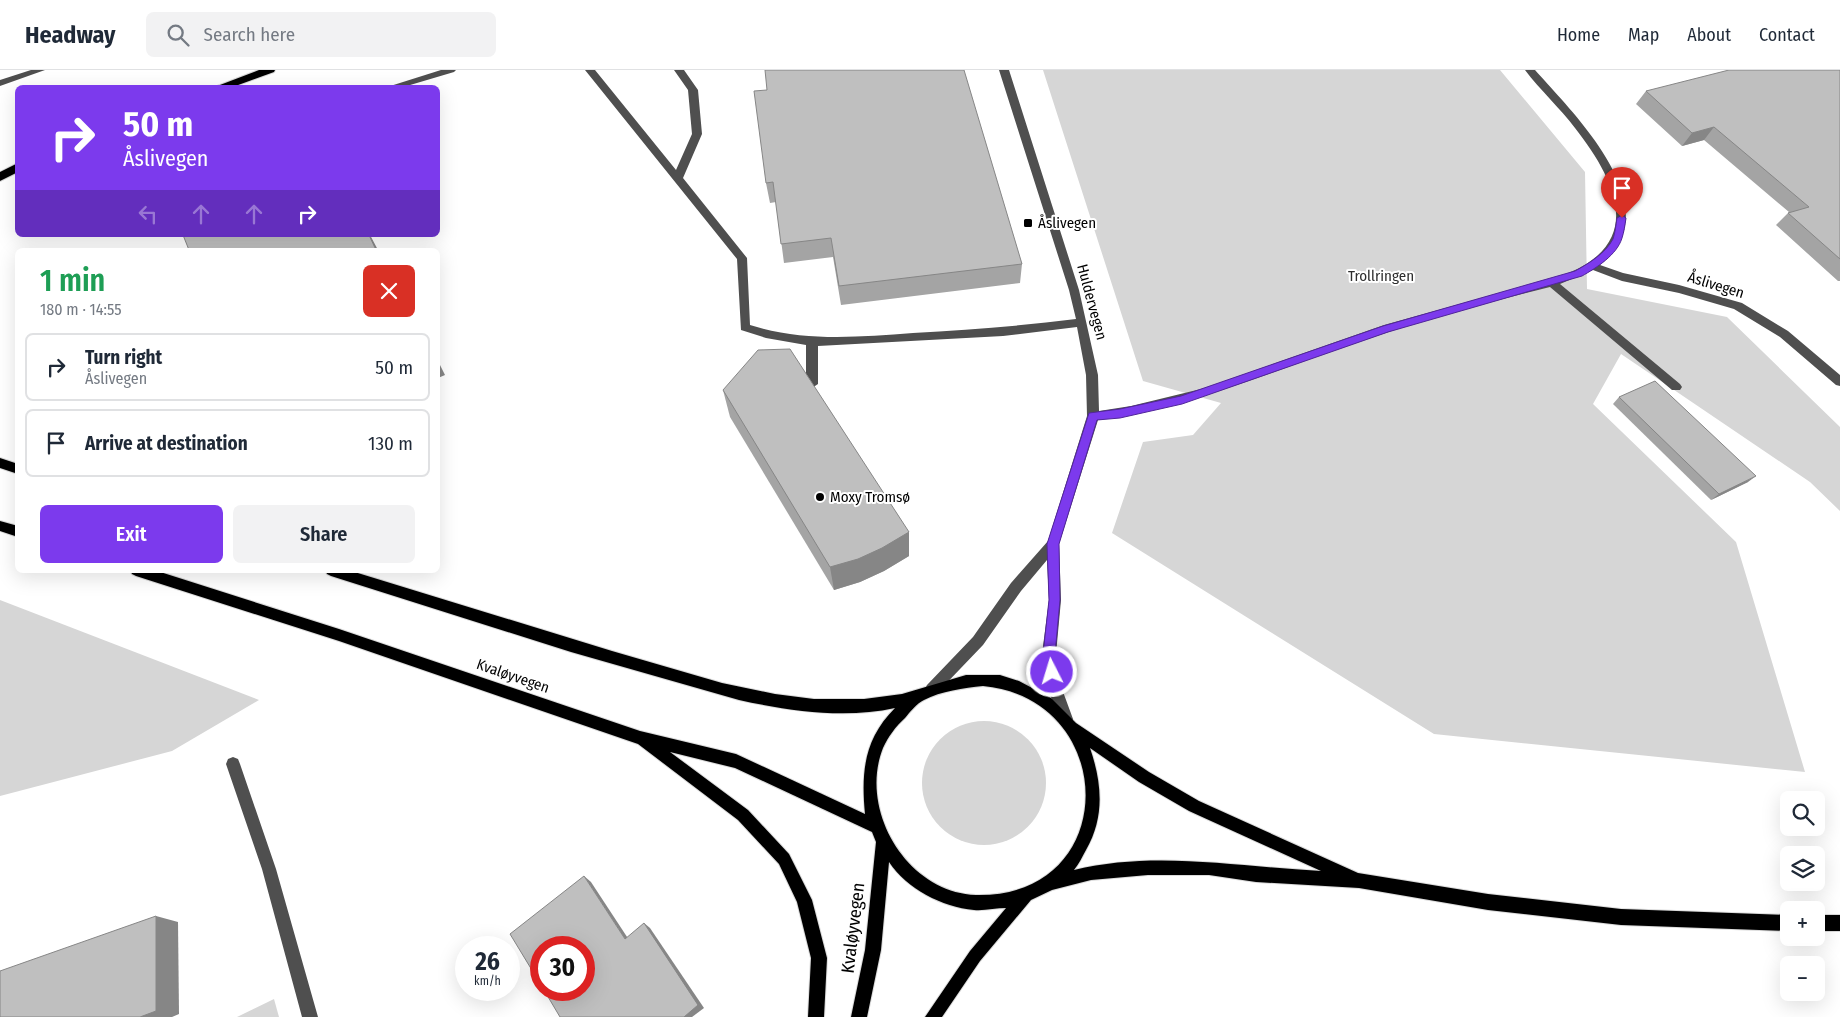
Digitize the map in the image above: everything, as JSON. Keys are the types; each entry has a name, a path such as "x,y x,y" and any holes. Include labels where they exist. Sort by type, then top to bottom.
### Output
{"highway":[{"path":"226,85 270,70"},
{"path":"0,176 8,165"}],"main road":[{"path":"0,463 15,468"},
{"path":"0,526 15,531"},
{"name":"Kvaløyvegen","path":"145,573 339,635 640,738 736,762 874,825"},
{"path":"340,573 604,656 753,697 795,703 841,705 881,704 917,697"},
{"path":"1359,881 1194,806 1144,777 1070,724 1044,699 1018,686 988,679 960,681 932,689 917,697 891,720 874,752 868,788 874,825 883,843 902,869 929,888 960,900 993,903 1025,896 1049,883 1091,873 1148,868 1210,868 1256,875 1359,881 1488,902 1621,917 1780,923"},
{"path":"1049,883 1074,858 1090,827 1095,792 1089,758 1070,724"},
{"path":"640,738 743,814 784,859 804,900 819,958 816,1017"},
{"name":"Kvaløyvegen","path":"859,1017 873,950 883,843"},
{"path":"933,1017 975,956 1025,896"},
{"path":"1825,923 1840,923"}],"street":[{"path":"0,83 40,70"},
{"path":"398,85 451,70"},
{"path":"590,70 742,258 745,326 766,334 812,342 1003,332 1082,322"},
{"path":"678,179 697,134 693,90 680,70"},
{"name":"Huldervegen","path":"1004,70 1082,322 1092,375 1093,416 1053,544 1055,600 1049,654 1055,689 1070,724"},
{"path":"1093,416 1120,414 1182,400 1386,329 1551,282 1592,266 1608,251 1617,239 1622,218 1620,201 1611,174 1593,146 1530,70"},
{"name":"Åslivegen","path":"1592,266 1622,277 1679,289 1738,306 1784,334 1840,382"},
{"path":"1551,282 1676,387"},
{"path":"812,342 812,384"},
{"name":"Huldervegen","path":"932,689 978,641 1016,587 1053,544"},
{"path":"234,764 239,785 269,869 310,1017"}],"green space":[{"name":"Trollringen","path":"1043,70 1500,70 1585,172 1587,289 1727,317 1840,427 1840,511 1810,482 1621,354 1593,404 1736,542 1805,772 1434,734 1112,533 1143,442 1193,435 1221,403 1143,381"},
{"path":"0,600 259,700 172,751 0,796"},
{"path":"984,721 1008,726 1028,739 1041,759 1046,783 1041,807 1028,827 1008,840 984,845 960,840 940,827 927,807 922,783 927,759 940,739 960,726"},
{"path":"274,999 279,1017 237,1017"}],"building":[{"path":"765,70 964,70 1022,264 839,286 831,238 781,244 773,182 766,183 754,91 767,90"},
{"path":"1729,70 1840,70 1840,259 1788,213 1809,207 1714,127 1692,133 1646,91"},
{"path":"184,237 370,237 375,248 188,248"},
{"path":"790,349 909,532 882,548 858,559 830,567 723,390 758,350"},
{"path":"1655,381 1756,476 1719,494 1619,397"},
{"path":"584,876 625,939 644,923 698,1005 684,1017 560,1017 551,1001 595,1001 595,936 530,936 530,967 520,950 520,936 511,936 510,934"},
{"path":"156,916 156,1011 140,1017 0,1017 0,971"}],"place":[{"name":"Åslivegen","path":"1028,223"},
{"name":"Moxy Tromsø","path":"820,497"}],"route":[{"path":"1052,672 1049,654 1055,600 1053,544 1093,416 1120,414 1182,400 1386,329 1562,279 1592,266 1608,251 1617,239 1622,218"}]}
